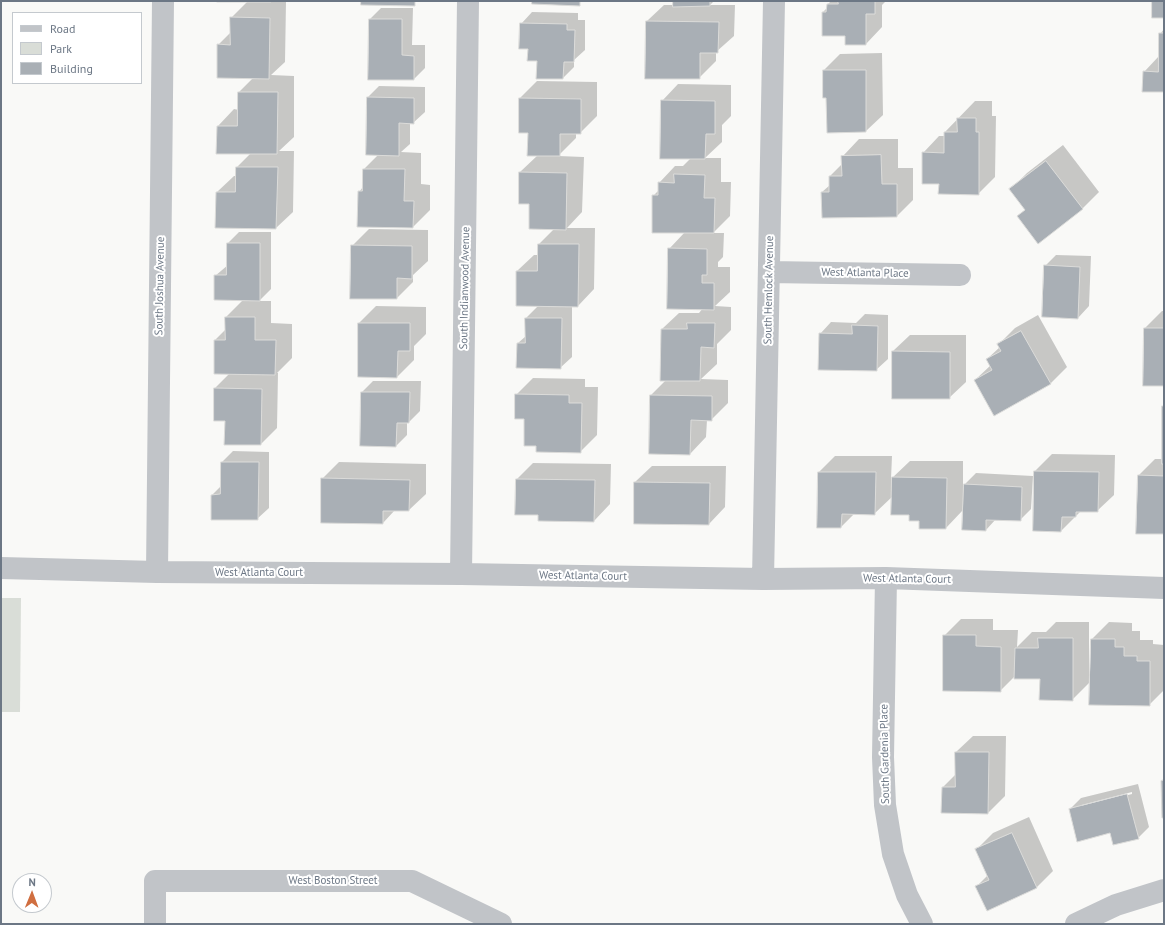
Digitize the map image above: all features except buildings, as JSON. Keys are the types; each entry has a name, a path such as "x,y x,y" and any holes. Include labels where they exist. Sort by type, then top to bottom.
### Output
{"street":[{"name":"South Joshua Avenue","path":"157,572 163,1"},
{"name":"South Indianwood Avenue","path":"461,574 468,1"},
{"name":"South Hemlock Avenue","path":"763,579 774,1"},
{"name":"West Atlanta Place","path":"769,272 960,275"},
{"name":"West Atlanta Court","path":"1,568 157,572 461,574 763,579 886,578 1164,588"},
{"name":"South Gardenia Place","path":"886,578 883,757 885,805 893,854 907,895 922,924"},
{"name":"West Boston Street","path":"155,924 155,881 412,881 501,924"},
{"path":"1076,924 1116,905 1164,890"}],"green space":[{"path":"1,598 21,598 20,712 1,712"}]}
